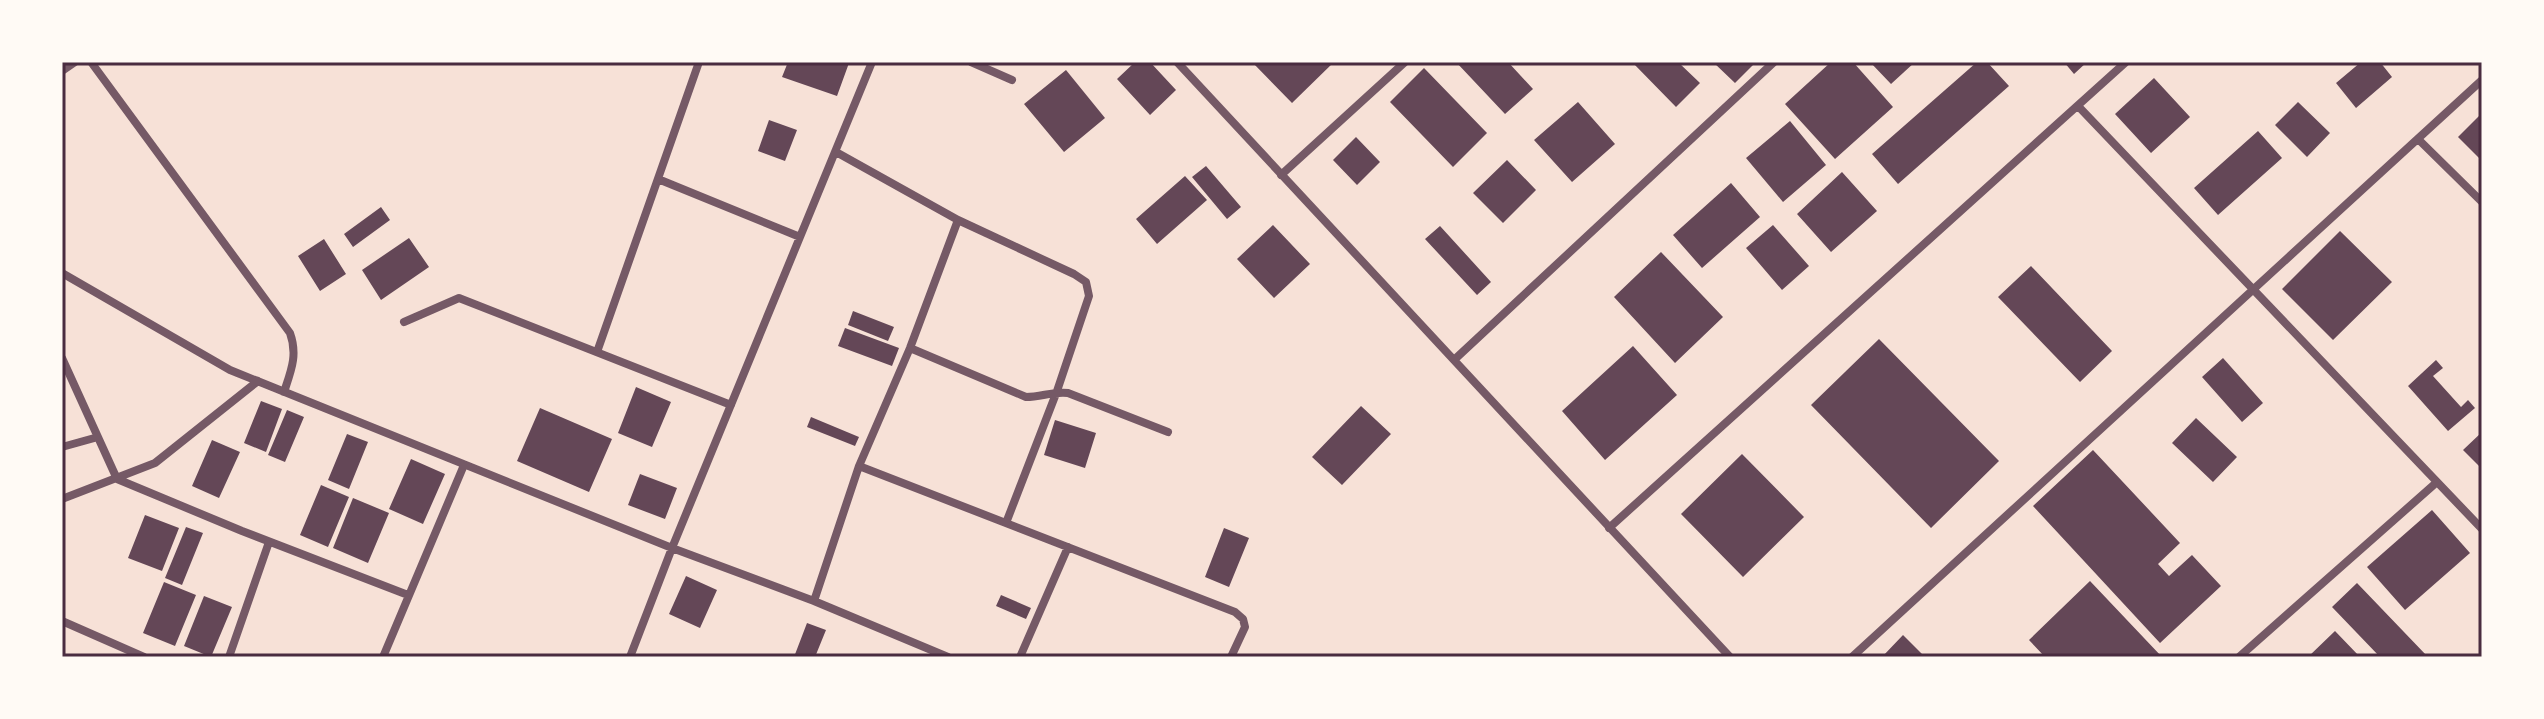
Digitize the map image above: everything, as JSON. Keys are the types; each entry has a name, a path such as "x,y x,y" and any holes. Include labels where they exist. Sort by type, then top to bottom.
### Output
{"street":[{"path":"62,71 75,62"},
{"path":"91,62 290,333 295,358 284,392"},
{"path":"597,352 699,62"},
{"path":"630,657 872,62"},
{"path":"971,62 1012,80"},
{"path":"1177,62 1730,657"},
{"path":"1281,175 1405,62"},
{"path":"1454,360 1774,62"},
{"path":"1609,528 2126,62"},
{"path":"1852,657 2482,80"},
{"path":"2078,106 2482,529"},
{"path":"2418,139 2482,202"},
{"path":"836,152 958,220 1086,282 1089,296 1057,391 1006,523"},
{"path":"658,179 800,237"},
{"path":"814,601 859,466 910,348 958,220"},
{"path":"62,273 230,370 948,657"},
{"path":"404,322 459,298 731,405"},
{"path":"910,348 1026,397 1039,397 1057,391 1068,393 1168,432"},
{"path":"62,358 117,479 408,595"},
{"path":"62,499 155,463 258,381"},
{"path":"62,447 98,437"},
{"path":"383,657 464,465"},
{"path":"859,466 1235,612 1243,619 1245,627 1231,657"},
{"path":"2239,657 2437,482"},
{"path":"229,657 269,542"},
{"path":"1020,657 1068,547"},
{"path":"62,621 144,657"}],"building":[{"path":"788,62 849,63 837,96 782,77"},
{"path":"1135,62 1150,62 1176,90 1150,115 1117,79"},
{"path":"1252,62 1334,62 1292,103"},
{"path":"1456,62 1508,62 1533,89 1505,114"},
{"path":"1632,62 1678,62 1700,83 1676,107"},
{"path":"1713,62 1756,62 1735,83"},
{"path":"1831,62 1853,62 1893,107 1835,159 1785,104"},
{"path":"1870,62 1915,62 1891,84"},
{"path":"1977,62 1987,62 2009,86 1898,184 1872,154"},
{"path":"2064,62 2087,62 2074,74"},
{"path":"2361,62 2380,62 2392,77 2356,108 2336,83"},
{"path":"1424,68 1487,133 1453,167 1390,102"},
{"path":"1066,70 1105,118 1064,152 1024,104"},
{"path":"2154,78 2190,117 2151,153 2115,114"},
{"path":"1578,102 1615,144 1572,182 1534,140"},
{"path":"2298,102 2330,133 2307,157 2275,125"},
{"path":"2482,113 2482,161 2458,137"},
{"path":"769,120 797,130 785,161 758,151"},
{"path":"1790,121 1826,165 1783,202 1746,158"},
{"path":"2258,131 2282,158 2218,215 2194,188"},
{"path":"1356,137 1380,162 1357,185 1333,160"},
{"path":"1507,160 1536,190 1503,223 1473,193"},
{"path":"1206,166 1241,207 1227,219 1192,177"},
{"path":"1842,172 1877,211 1831,252 1797,214"},
{"path":"1185,176 1207,200 1157,244 1136,219"},
{"path":"1731,183 1760,217 1702,268 1673,235"},
{"path":"381,207 390,220 353,247 344,234"},
{"path":"1273,225 1310,264 1274,298 1237,259"},
{"path":"1773,225 1809,266 1782,290 1746,248"},
{"path":"1440,226 1491,282 1477,295 1425,239"},
{"path":"2340,231 2392,282 2333,340 2282,289"},
{"path":"409,238 429,267 381,300 362,270"},
{"path":"324,239 346,274 320,291 298,256"},
{"path":"1661,252 1723,317 1675,363 1614,297"},
{"path":"2031,266 2112,351 2080,382 1998,297"},
{"path":"853,311 894,327 888,341 848,325"},
{"path":"845,328 899,348 892,366 838,346"},
{"path":"1879,339 1999,461 1931,528 1811,405"},
{"path":"1633,346 1677,395 1605,460 1562,411"},
{"path":"2223,358 2263,403 2242,422 2202,377"},
{"path":"2436,360 2443,368 2433,376 2461,407 2468,400 2475,408 2448,431 2408,386"},
{"path":"636,387 671,402 652,447 618,433"},
{"path":"261,401 282,409 266,452 244,443"},
{"path":"1361,406 1391,434 1342,485 1312,457"},
{"path":"540,408 612,439 589,492 517,461"},
{"path":"287,410 304,417 285,462 268,455"},
{"path":"811,417 859,437 855,446 807,427"},
{"path":"2196,418 2237,457 2213,482 2172,443"},
{"path":"1055,420 1096,433 1085,468 1044,455"},
{"path":"2482,432 2482,469 2463,450"},
{"path":"347,434 368,442 349,489 328,480"},
{"path":"212,440 240,452 219,498 192,486"},
{"path":"2093,450 2180,543 2158,564 2169,576 2192,555 2221,586 2160,643 2033,506"},
{"path":"1742,454 1804,517 1743,577 1681,514"},
{"path":"411,459 445,474 423,524 389,509"},
{"path":"640,474 677,488 665,519 628,505"},
{"path":"321,485 349,497 328,547 300,535"},
{"path":"353,498 389,513 368,563 333,548"},
{"path":"2432,510 2470,553 2405,610 2367,567"},
{"path":"145,515 179,528 162,571 128,558"},
{"path":"186,527 203,533 182,585 165,578"},
{"path":"1224,528 1249,538 1229,587 1205,577"},
{"path":"686,576 717,590 700,628 669,614"},
{"path":"2090,581 2162,657 2045,657 2029,640"},
{"path":"164,582 196,595 175,646 143,633"},
{"path":"2357,583 2426,657 2380,657 2332,607"},
{"path":"1001,595 1031,608 1026,619 996,606"},
{"path":"204,596 232,607 211,657 184,646"},
{"path":"807,623 826,630 815,657 794,657"},
{"path":"2335,631 2360,657 2308,657"},
{"path":"1903,635 1925,657 1882,657"}]}
